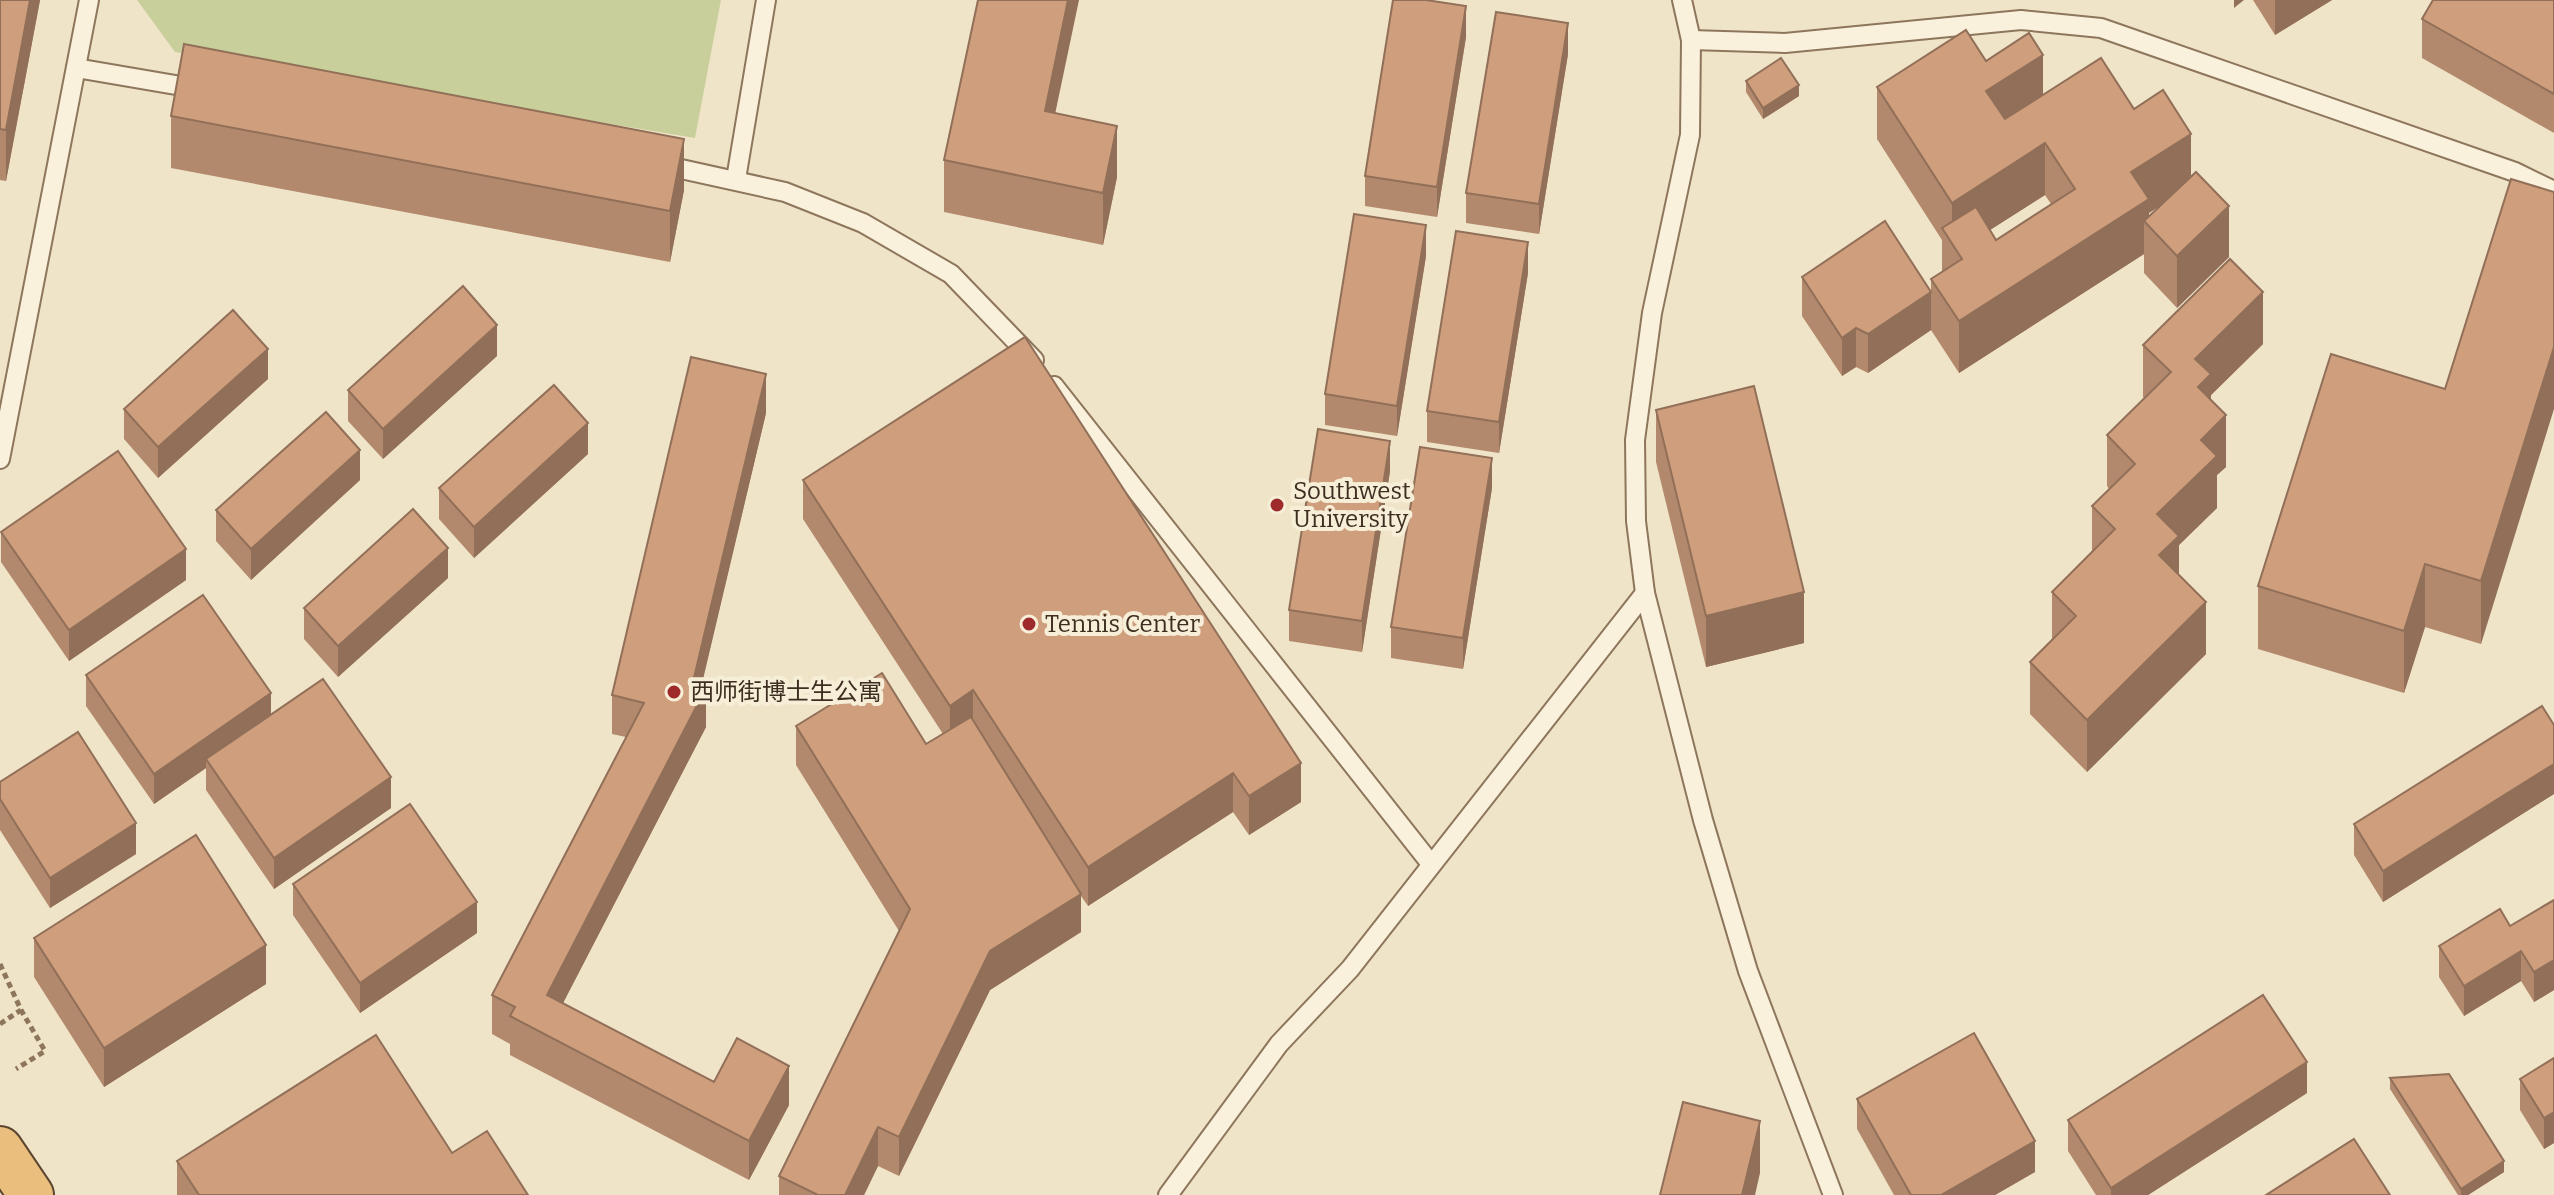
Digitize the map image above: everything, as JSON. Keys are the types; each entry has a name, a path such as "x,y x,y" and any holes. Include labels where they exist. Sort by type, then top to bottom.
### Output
{"highway":[{"path":"0,1149 31,1195"}],"lane":[{"path":"0,459 89,0"},
{"path":"736,179 766,0"},
{"path":"1682,0 1691,40 1690,135 1652,313 1635,440 1636,521 1645,593 1703,820 1748,971 1833,1195"},
{"path":"1691,40 1785,43 2021,20 2101,28 2515,172 2554,191"},
{"path":"76,68 215,91"},
{"path":"650,162 785,192 863,223 951,274 1023,346 1431,864"},
{"path":"1168,1195 1279,1044 1350,969 1645,593"}],"path":[{"path":"0,964 21,1010 45,1051 16,1069"},
{"path":"0,1024 21,1010"}],"green space":[{"path":"137,0 721,0 695,138 175,52"}],"building":[{"path":"0,0 30,0 6,130 0,129"},
{"path":"978,0 1068,0 1045,111 1117,126 1103,193 944,160"},
{"path":"1393,0 1426,0 1466,6 1437,187 1365,176"},
{"path":"2433,0 2554,0 2554,94 2422,19"},
{"path":"1496,12 1568,23 1539,204 1466,193"},
{"path":"1966,30 1986,61 2029,33 2043,55 1986,91 2005,119 2101,58 2134,109 2163,90 2191,134 2131,172 2149,199 1959,321 1931,279 1962,259 1942,228 1976,207 1996,240 2075,189 2045,143 1952,203 1877,87"},
{"path":"184,44 684,139 670,211 171,116"},
{"path":"1781,58 1799,85 1763,108 1746,81"},
{"path":"2196,172 2229,206 2177,256 2144,221"},
{"path":"2511,179 2554,192 2554,347 2481,581 2425,564 2404,631 2258,586 2331,354 2445,389"},
{"path":"1354,214 1426,225 1397,406 1325,394"},
{"path":"1885,221 1931,292 1868,334 1856,328 1842,338 1802,277"},
{"path":"1456,231 1528,242 1499,422 1427,411"},
{"path":"2230,259 2263,292 2195,359 2211,374 2198,387 2226,415 2201,440 2217,456 2157,514 2179,536 2159,555 2206,602 2087,720 2030,662 2076,616 2052,592 2115,529 2092,506 2135,464 2107,435 2171,372 2143,345"},
{"path":"463,286 497,325 383,429 348,390"},
{"path":"233,310 268,349 158,447 124,409"},
{"name":"Tennis Center","path":"1025,337 1301,763 1249,796 1233,773 1088,867 973,690 950,706 803,480"},
{"path":"691,357 766,374 693,682 706,688 547,995 714,1082 737,1038 789,1066 749,1141 510,1016 515,1007 492,995 644,703 612,695"},
{"path":"554,385 588,423 474,527 439,488"},
{"path":"1754,386 1804,592 1706,616 1656,410"},
{"path":"326,412 360,450 251,549 216,510"},
{"path":"1318,429 1390,441 1362,621 1289,610"},
{"path":"1420,447 1492,458 1463,638 1391,627"},
{"path":"118,451 186,549 69,630 1,532"},
{"path":"413,509 448,548 338,646 304,608"},
{"path":"203,595 271,693 154,774 86,675"},
{"path":"882,673 926,744 971,717 1081,894 990,951 899,1137 878,1127 845,1195 818,1195 779,1176 910,909 796,726"},
{"path":"323,679 391,777 274,858 206,759"},
{"path":"2542,706 2554,725 2554,764 2383,871 2354,824"},
{"path":"78,732 136,823 50,878 0,799 0,782"},
{"path":"410,804 477,902 360,983 293,884"},
{"path":"196,835 266,945 104,1048 34,938"},
{"path":"2554,900 2554,960 2534,972 2521,951 2464,986 2439,946 2500,909 2510,926"},
{"path":"2263,995 2307,1062 2111,1188 2068,1120"},
{"path":"1974,1033 2035,1141 1941,1195 1911,1195 1857,1099"},
{"path":"376,1035 452,1153 487,1131 528,1195 199,1195 177,1161"},
{"path":"2554,1058 2554,1112 2544,1118 2520,1079"},
{"path":"2449,1074 2504,1161 2461,1189 2390,1078"},
{"path":"1683,1102 1760,1121 1742,1195 1660,1195"},
{"path":"2354,1139 2390,1195 2266,1195"}],"place":[{"name":"Southwest University","path":"1277,505"},
{"name":"Tennis Center","path":"1029,624"},
{"name":"西师街博士生公寓","path":"674,692"}]}
